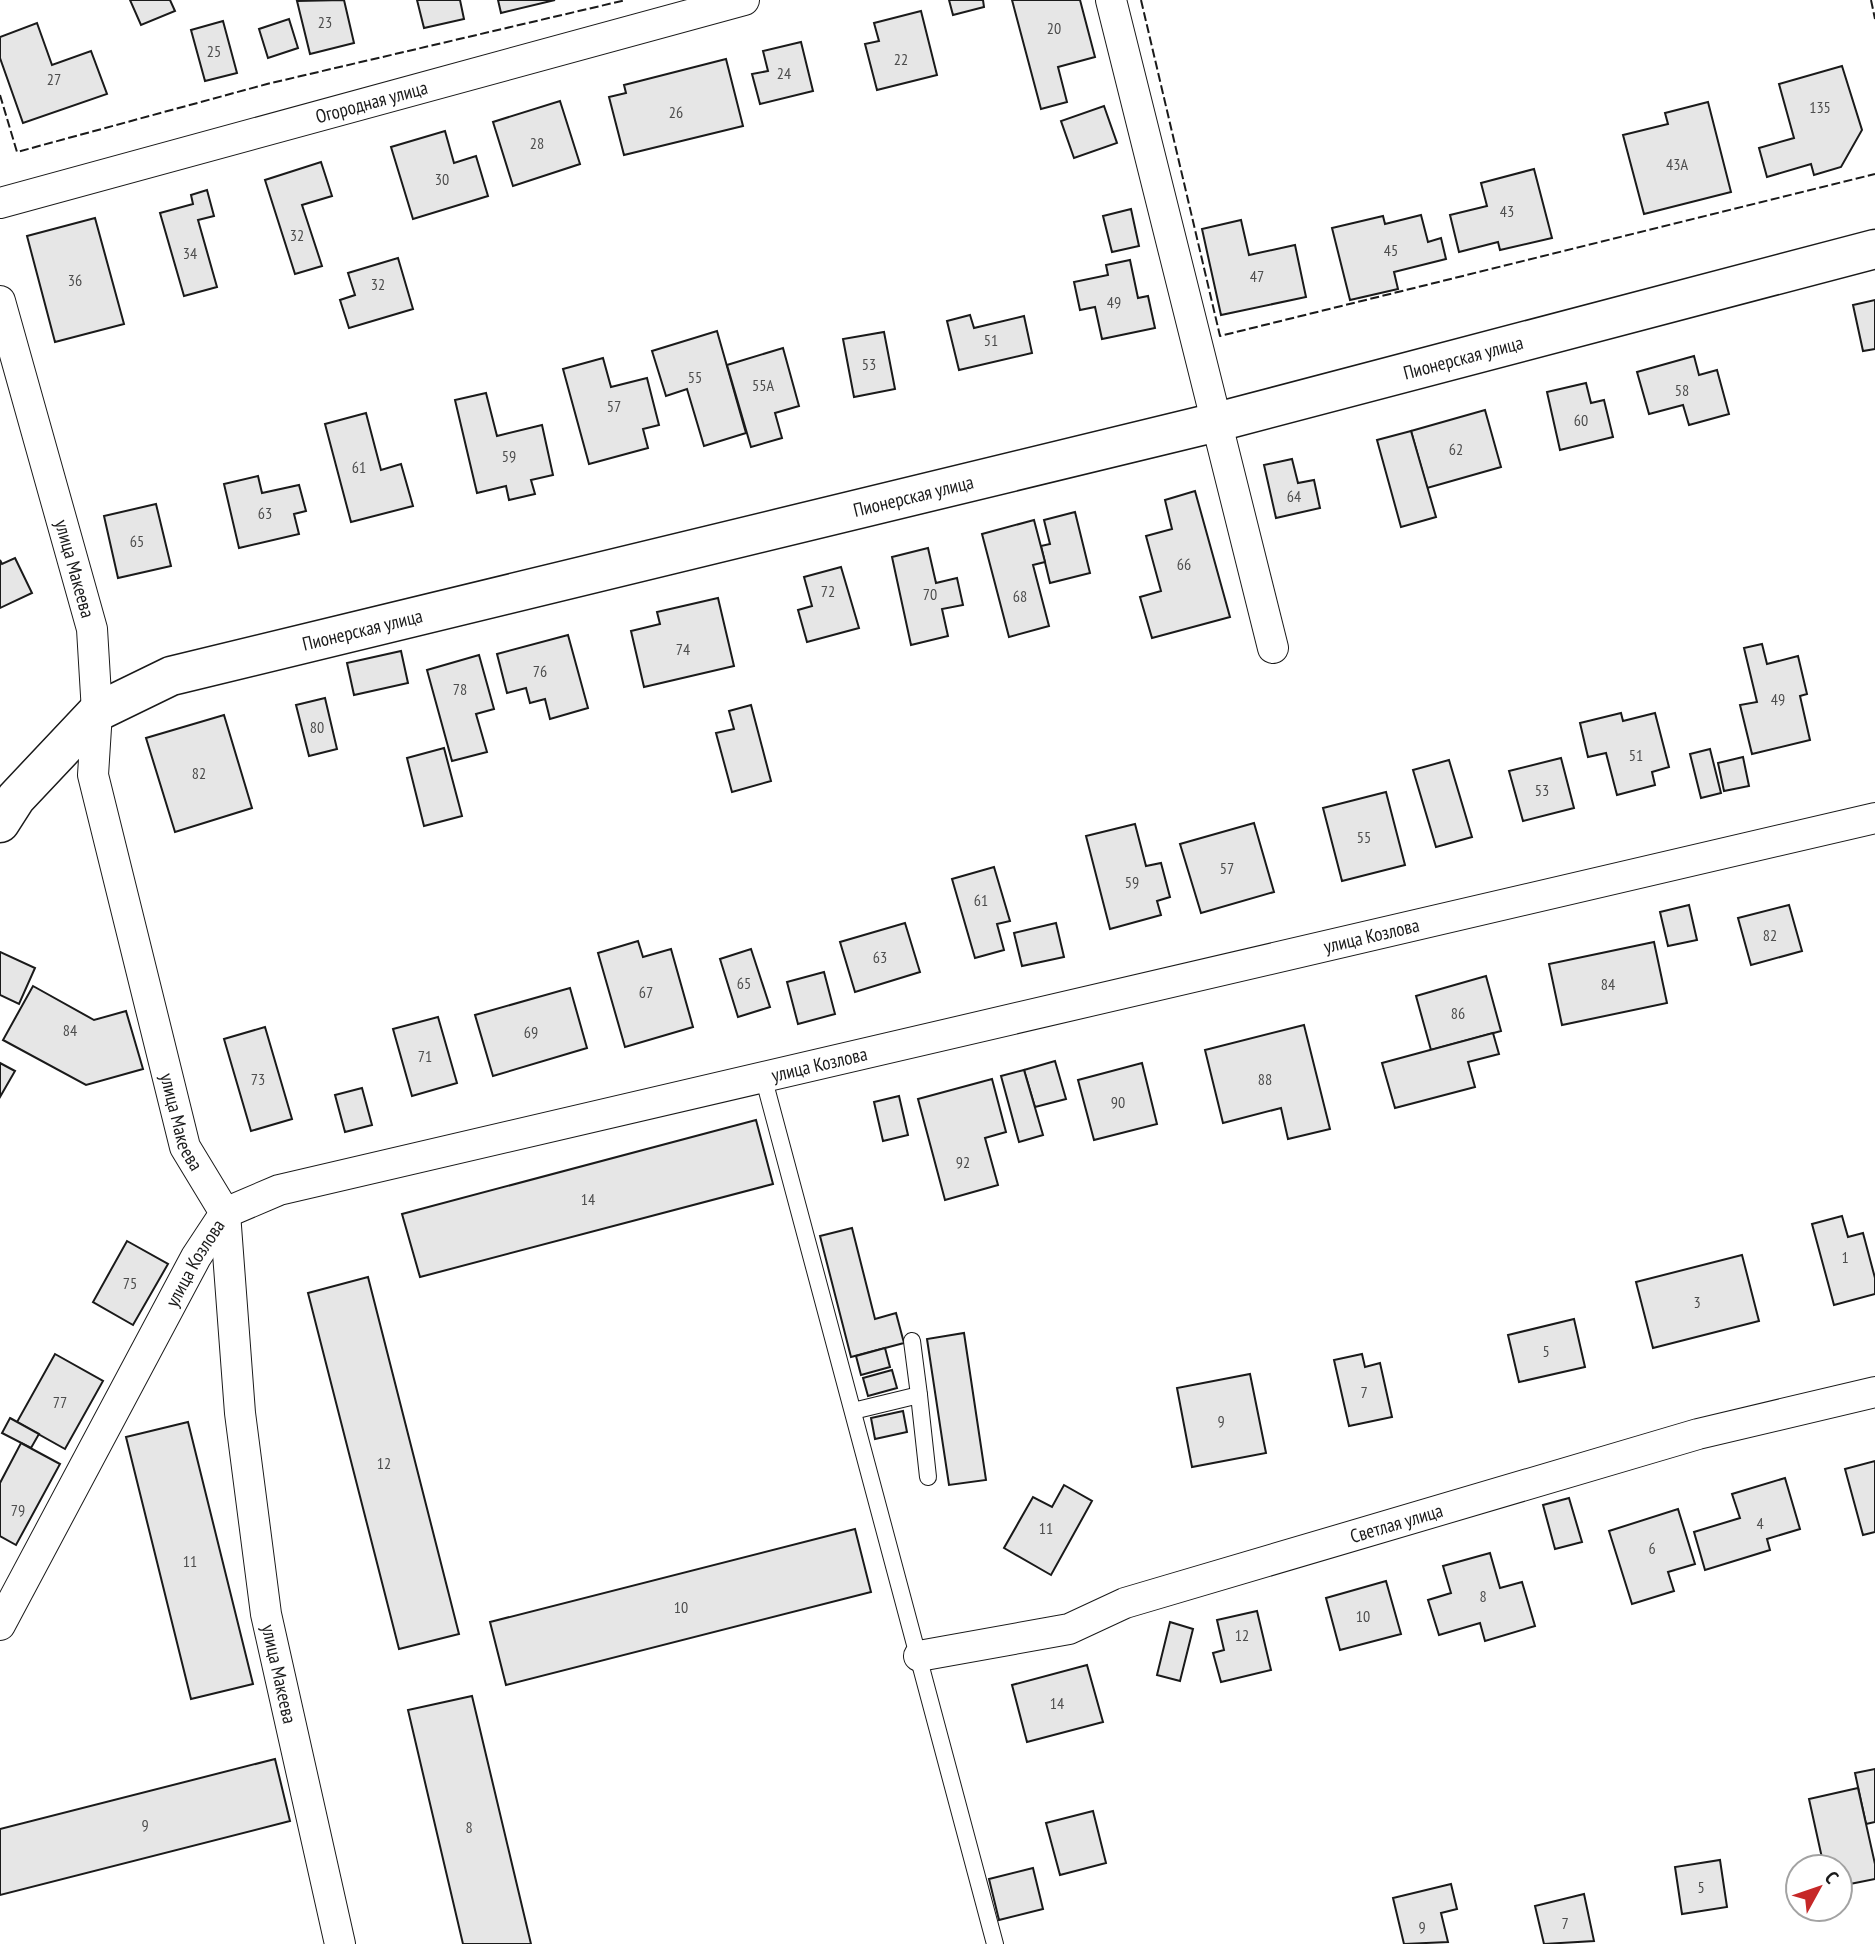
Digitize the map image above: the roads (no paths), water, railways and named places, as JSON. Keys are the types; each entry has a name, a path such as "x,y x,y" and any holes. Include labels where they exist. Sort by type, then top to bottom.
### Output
{"street":[{"name":"Огородная улица","path":"0,203 744,0"},
{"path":"1111,0 1273,648"},
{"name":"Пионерская улица","path":"0,823 16,798 97,712 171,676 1217,422 1875,249"},
{"name":"улица Макеева","path":"0,301 92,629 97,712 93,775 185,1147 225,1213 240,1413 266,1614 340,1944"},
{"name":"улица Козлова","path":"0,1625 196,1257 225,1213 279,1190 1875,818"},
{"name":"Светлая улица","path":"919,1656 1069,1629 1125,1604 1698,1434 1875,1392"}],"lane":[{"path":"763,1076 995,1944"},
{"path":"912,1341 928,1477"},
{"path":"853,1411 919,1395"}]}
